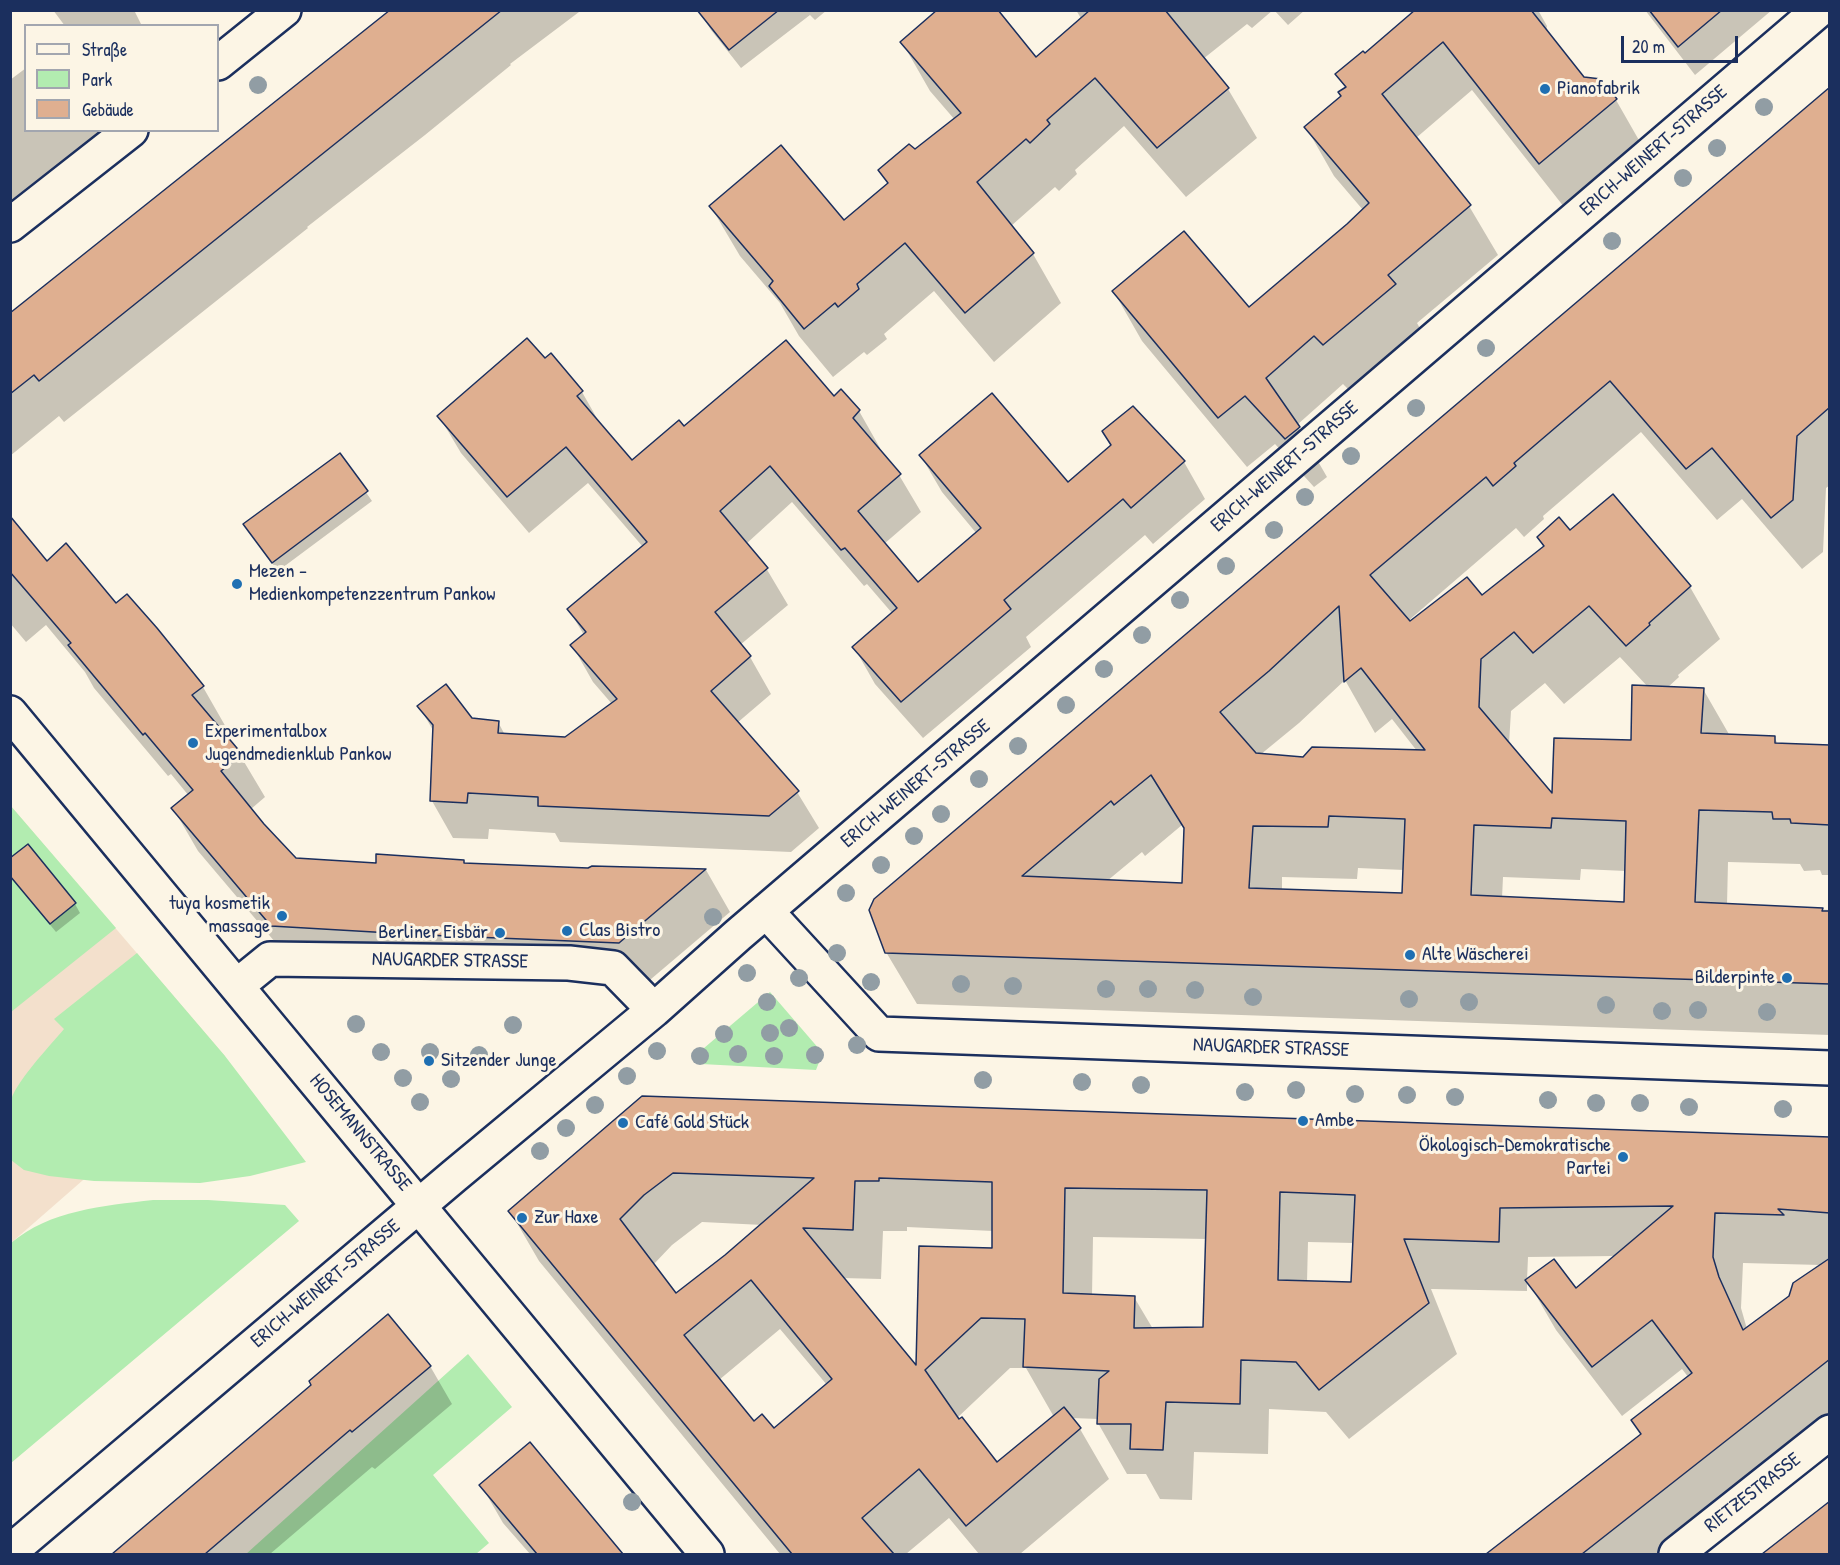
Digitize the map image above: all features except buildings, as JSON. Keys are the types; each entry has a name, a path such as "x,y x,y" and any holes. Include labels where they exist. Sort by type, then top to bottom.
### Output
{"street":[{"path":"219,62 284,10"},
{"name":"ERICH-WEINERT-STRASSE","path":"10,1552 654,1010 766,911 1819,10"},
{"path":"10,225 128,132"},
{"name":"HOSEMANNSTRASSE","path":"10,713 238,985 707,1554"},
{"name":"NAUGARDER STRASSE","path":"766,911 879,1034 1830,1068"},
{"name":"NAUGARDER STRASSE","path":"238,985 270,959 569,963 613,968 654,1010"},
{"name":"RIETZESTRASSE","path":"1676,1554 1830,1432"}],"shaded area":[{"path":"10,805 225,1056 11,1243 10,1243"}],"green space":[{"path":"10,805 116,928 11,1012 10,1012"},
{"path":"137,953 225,1056 306,1162 250,1176 200,1183 94,1181 49,1176 24,1170 11,1160 10,1104 25,1076 64,1029 54,1019"},
{"path":"770,992 820,1050 821,1057 816,1070 701,1064 697,1054"},
{"path":"153,1200 208,1200 285,1205 299,1221 11,1463 11,1243 26,1232 60,1216 78,1211"},
{"path":"468,1354 512,1407 433,1475 489,1543 476,1554 246,1554"}],"place":[{"name":"Pianofabrik","path":"1545,89"},
{"name":"Mezen - Medienkompetenzzentrum Pankow","path":"237,584"},
{"name":"Experimentalbox Jugendmedienklub Pankow","path":"193,743"},
{"name":"tuya kosmetik massage","path":"282,916"},
{"name":"Clas Bistro","path":"567,931"},
{"name":"Berliner Eisbär","path":"500,933"},
{"name":"Alte Wäscherei","path":"1410,955"},
{"name":"Bilderpinte","path":"1787,978"},
{"name":"Sitzender Junge","path":"429,1061"},
{"name":"Ambe","path":"1303,1121"},
{"name":"Café Gold Stück","path":"623,1123"},
{"name":"Ökologisch-Demokratische Partei","path":"1623,1157"},
{"name":"Zur Haxe","path":"522,1218"}]}
